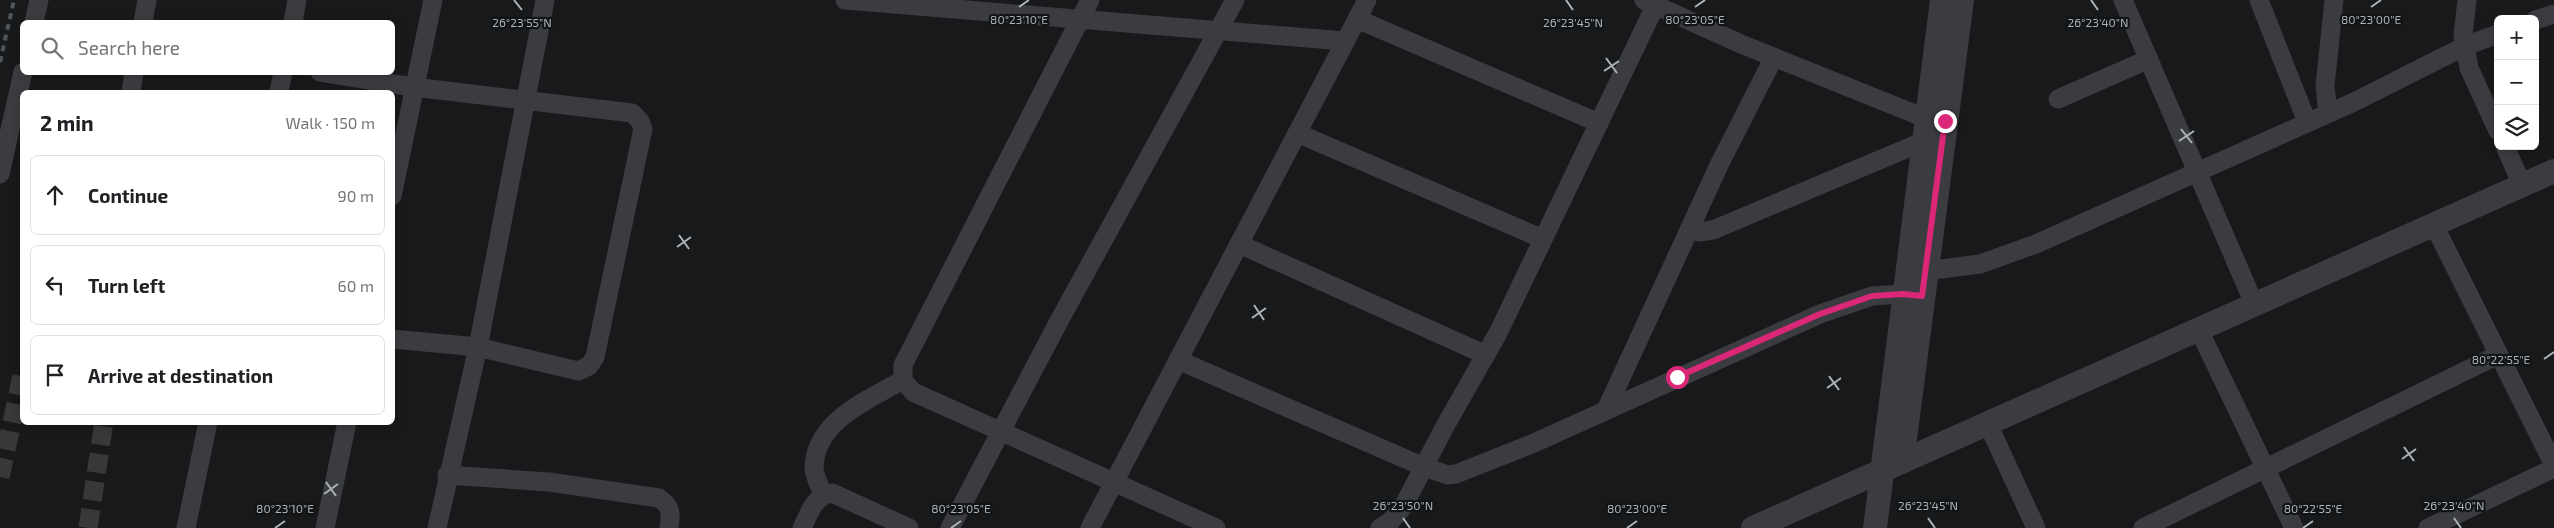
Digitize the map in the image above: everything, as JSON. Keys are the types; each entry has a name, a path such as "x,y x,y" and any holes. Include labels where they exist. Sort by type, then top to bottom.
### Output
{"street":[{"path":"35,20 40,0"},
{"path":"144,20 147,0"},
{"path":"293,20 298,0"},
{"path":"395,180 413,87 433,0"},
{"path":"437,528 478,347 528,100 546,0"},
{"path":"846,0 1080,18 1218,33 1345,42"},
{"path":"1090,0 903,365 902,380 913,392 1216,528"},
{"path":"950,528 1064,313 1235,0"},
{"path":"1090,528 1367,0"},
{"path":"1902,462 1922,142 1942,0"},
{"path":"1875,528 1880,472 1913,295 1926,271 1962,0"},
{"path":"2123,0 2255,306"},
{"path":"2260,0 2307,122"},
{"path":"2328,113 2325,86 2334,0"},
{"path":"2467,0 2463,35 2469,68 2494,122"},
{"path":"1380,528 1391,521 1403,506 1486,354 1599,124 1653,2 1774,57 1926,118"},
{"path":"2539,19 2554,14"},
{"path":"1357,19 1599,124"},
{"path":"1926,271 1980,264 2036,244 2197,170 2328,113 2465,46 2494,35"},
{"path":"1606,410 1689,230 1774,57"},
{"path":"2058,99 2149,59"},
{"path":"0,174 22,75"},
{"path":"131,90 134,75"},
{"path":"279,90 282,75"},
{"path":"339,75 413,87 632,113 640,121 643,129 595,357 589,366 578,371 478,347 395,339"},
{"path":"1297,133 1543,239"},
{"path":"1689,230 1700,232 1713,230 1922,142"},
{"path":"2507,150 2522,185"},
{"path":"1753,528 2255,306 2522,185 2552,175"},
{"path":"2428,528 2554,466 2434,225"},
{"path":"1239,244 1486,354"},
{"path":"1178,360 1424,467 1448,475 1456,474 1534,443 1820,314 1872,296 1913,295"},
{"path":"2199,330 2294,528"},
{"path":"2143,528 2498,355"},
{"path":"823,495 814,470 817,447 828,429 850,410 902,380"},
{"path":"1988,424 2036,528"},
{"path":"186,528 207,425"},
{"path":"325,528 346,425"},
{"path":"448,475 549,482 659,498 668,505 671,512 669,528"},
{"path":"802,528 814,503 823,495 832,493 909,528"}],"tunnel":[{"path":"0,477 20,385"},
{"path":"88,528 104,425"}],"railway":[{"path":"0,62 14,0"}],"route":[{"path":"1677,377 1820,314 1872,296 1903,294 1922,296 1945,121"}]}
